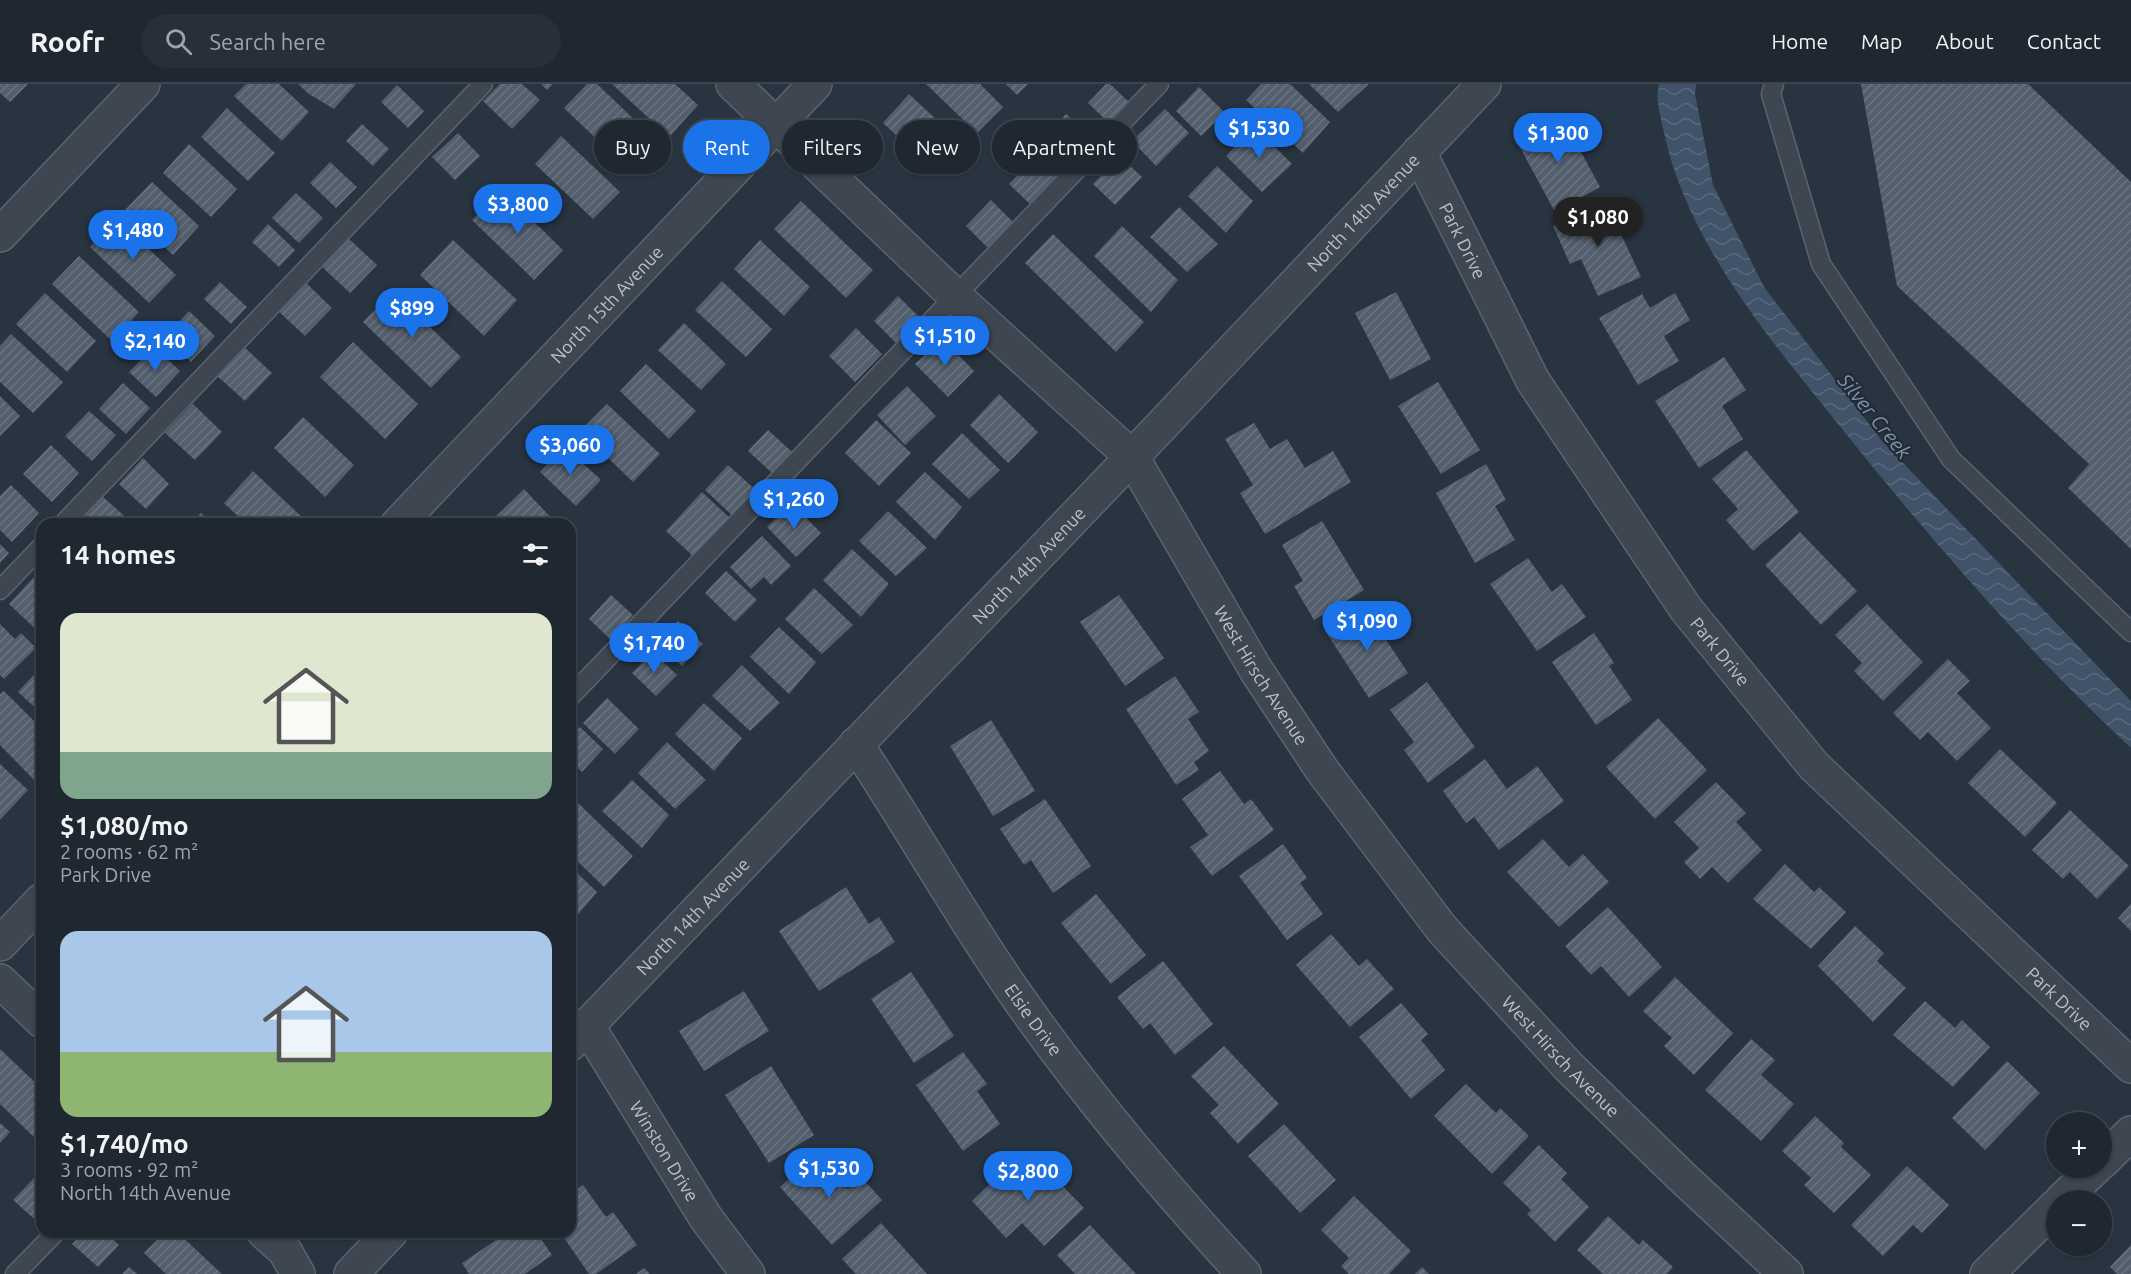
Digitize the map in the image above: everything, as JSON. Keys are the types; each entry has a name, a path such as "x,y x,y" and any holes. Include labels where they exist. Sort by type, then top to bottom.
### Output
{"street":[{"path":"0,235 143,84"},
{"name":"West Hirsch Avenue","path":"733,84 955,296 1132,457 1262,680 1322,770 1442,929 1569,1066 1682,1177 1786,1274"},
{"name":"North 15th Avenue","path":"404,518 815,84"},
{"name":"North 14th Avenue","path":"579,1034 1132,457 1484,84"},
{"name":"Park Drive","path":"1419,152 1533,381 1686,609 1814,766 2131,1066"},
{"name":"Elsie Drive","path":"856,744 1000,970 1057,1049 1136,1152 1244,1274"},
{"path":"0,944 36,906"},
{"path":"0,981 36,1015"},
{"name":"Winston Drive","path":"579,1034 706,1218 748,1274"},
{"path":"2112,1152 2131,1132"},
{"path":"2072,1190 2085,1178"},
{"path":"1987,1274 2046,1216"},
{"path":"271,1238 285,1251 298,1274"},
{"path":"351,1274 385,1238"}],"lane":[{"path":"69,518 483,84"},
{"path":"576,691 1159,84"},
{"path":"1774,84 1771,93 1821,264 1951,459 2131,632"},
{"path":"0,590 36,552"},
{"path":"15,1274 50,1238"}],"water":[{"path":"1659,84 1696,84 1695,94 1713,185 1764,287 1882,441 2131,701 2131,748 2054,673 1945,553 1842,429 1760,325 1711,250 1691,211 1674,170 1663,128 1658,101"}],"building":[{"path":"0,84 28,84 10,102 0,93"},
{"path":"246,84 279,84 309,112 282,141 234,96"},
{"path":"298,84 356,84 334,109 309,94"},
{"path":"500,84 522,84 540,100 512,129 483,101"},
{"path":"541,84 553,84 547,90"},
{"path":"587,84 597,84 635,120 594,120 594,137 564,108"},
{"path":"612,84 675,84 698,105 671,135 671,120 651,120"},
{"path":"926,84 980,84 1003,107 980,130 980,120 963,120"},
{"path":"1006,84 1028,84 1017,95"},
{"path":"1106,84 1110,84 1131,104 1116,120 1106,120 1088,103"},
{"path":"1261,84 1290,84 1330,122 1303,153 1246,100"},
{"path":"1309,84 1369,84 1338,112"},
{"path":"1861,84 2028,84 2131,182 2131,549 2068,488 2089,464 1897,286"},
{"path":"397,85 424,111 408,128 381,102"},
{"path":"1199,87 1225,113 1201,136 1176,111"},
{"path":"909,94 937,120 895,120 895,134 883,123"},
{"path":"227,108 275,153 248,181 201,137"},
{"path":"1165,109 1189,133 1156,166 1137,146 1137,136"},
{"path":"1066,114 1072,120 1060,120"},
{"path":"1562,117 1600,187 1555,212 1517,142"},
{"path":"362,124 389,149 373,166 346,141"},
{"path":"1254,126 1292,164 1262,192 1226,156"},
{"path":"458,133 480,156 455,180 432,157"},
{"path":"561,136 594,167 594,174 601,174 620,192 593,219 535,164"},
{"path":"189,144 237,189 211,217 163,173"},
{"path":"330,162 357,187 336,208 310,183"},
{"path":"1217,166 1253,201 1226,233 1188,196"},
{"path":"1137,172 1142,177 1115,205 1093,184 1103,174"},
{"path":"1019,174 1058,174 1061,177 1033,207 1009,184"},
{"path":"152,182 199,226 173,255 125,210"},
{"path":"501,190 563,250 534,280 472,220"},
{"path":"296,193 323,218 299,243 272,218"},
{"path":"991,200 1014,223 989,249 966,226"},
{"path":"801,201 873,270 846,298 774,229"},
{"path":"1606,202 1641,277 1598,296 1581,259 1570,264 1553,226"},
{"path":"1179,207 1218,244 1187,272 1150,237"},
{"path":"117,218 176,275 149,303 90,247"},
{"path":"268,224 295,250 279,267 252,242"},
{"path":"1122,226 1178,280 1151,312 1094,256"},
{"path":"1053,234 1144,322 1116,352 1025,263"},
{"path":"348,238 377,265 350,293 321,266"},
{"path":"453,240 517,300 484,336 420,275"},
{"path":"760,240 810,287 784,316 734,269"},
{"path":"79,256 139,312 112,341 52,284"},
{"path":"303,280 332,308 305,336 276,309"},
{"path":"722,281 772,329 746,357 695,310"},
{"path":"220,282 247,307 231,324 204,299"},
{"path":"393,291 461,357 431,388 363,322"},
{"path":"1396,292 1431,359 1390,380 1355,313"},
{"path":"45,293 96,341 67,372 16,324"},
{"path":"1675,293 1690,320 1664,336 1679,361 1638,385 1599,318 1642,294 1650,308"},
{"path":"898,296 920,318 896,343 874,321"},
{"path":"189,311 215,336 191,362 165,337"},
{"path":"684,323 726,364 701,390 658,350"},
{"path":"856,328 882,354 855,382 829,356"},
{"path":"11,334 63,382 33,413 0,382 0,346"},
{"path":"942,338 974,371 948,397 915,364"},
{"path":"353,342 418,404 385,439 320,377"},
{"path":"154,346 180,371 156,397 129,372"},
{"path":"243,346 272,373 245,401 215,374"},
{"path":"1724,357 1746,390 1722,406 1743,439 1699,468 1655,401"},
{"path":"646,364 696,411 669,439 620,391"},
{"path":"1438,382 1480,450 1441,474 1398,406"},
{"path":"123,383 150,408 126,434 99,409"},
{"path":"907,386 936,416 905,445 877,415"},
{"path":"999,394 1038,432 1008,463 970,425"},
{"path":"0,396 20,416 0,436"},
{"path":"193,404 222,432 195,460 165,433"},
{"path":"607,404 660,454 633,482 580,431"},
{"path":"89,411 116,435 92,461 65,436"},
{"path":"303,417 354,465 325,497 274,448"},
{"path":"876,420 911,453 879,486 845,453"},
{"path":"1254,423 1270,449 1287,439 1305,468 1333,451 1351,482 1265,534 1240,493 1253,485 1225,439"},
{"path":"768,430 792,452 772,473 748,451"},
{"path":"962,433 1000,470 969,499 932,464"},
{"path":"51,445 79,473 52,502 23,474"},
{"path":"564,446 601,480 576,506 540,472"},
{"path":"1746,450 1799,512 1753,551 1726,520 1738,509 1712,479"},
{"path":"143,458 169,484 146,509 119,484"},
{"path":"1486,464 1506,500 1495,506 1515,540 1475,563 1436,493"},
{"path":"728,465 758,492 735,518 705,490"},
{"path":"253,471 303,518 240,518 224,503"},
{"path":"925,472 962,507 935,540 896,502"},
{"path":"11,485 39,513 12,542 0,530 0,496"},
{"path":"524,489 551,518 498,518 496,516"},
{"path":"702,492 732,520 696,559 666,531"},
{"path":"103,497 127,518 83,518"},
{"path":"792,503 821,533 796,557 767,527"},
{"path":"888,511 927,548 896,576 859,541"},
{"path":"201,513 206,518 196,518"},
{"path":"1322,521 1364,590 1314,620 1294,586 1303,581 1282,545"},
{"path":"1800,532 1857,591 1821,625 1765,565"},
{"path":"762,536 791,566 771,585 764,577 751,589 730,567"},
{"path":"0,544 9,553 0,563"},
{"path":"852,549 889,584 861,617 823,580"},
{"path":"1528,558 1552,592 1562,584 1586,617 1537,651 1490,584"},
{"path":"726,571 757,600 735,622 705,593"},
{"path":"34,577 36,579 36,629 9,604"},
{"path":"814,588 853,625 822,654 785,619"},
{"path":"611,595 633,615 611,640 589,619"},
{"path":"1119,595 1164,658 1125,686 1080,622"},
{"path":"1867,604 1923,662 1883,701 1854,671 1862,663 1835,635"},
{"path":"1364,606 1408,673 1369,698 1325,631"},
{"path":"678,621 703,644 682,666 657,644"},
{"path":"0,624 15,639 21,633 36,648 4,679 0,675"},
{"path":"779,627 816,662 789,694 750,657"},
{"path":"1594,633 1614,663 1609,666 1632,700 1596,725 1552,662"},
{"path":"653,652 677,675 656,696 632,673"},
{"path":"1948,659 1970,681 1957,693 1991,728 1957,761 1928,732 1920,740 1893,713"},
{"path":"742,665 780,703 750,731 712,696"},
{"path":"36,672 36,708 18,692"},
{"path":"1175,676 1199,712 1188,719 1209,751 1194,762 1199,770 1176,785 1126,709"},
{"path":"1427,682 1475,747 1428,783 1404,750 1414,742 1390,710"},
{"path":"4,691 36,723 36,782 0,745 0,694"},
{"path":"607,698 639,729 615,754 583,723"},
{"path":"704,703 742,738 714,771 675,734"},
{"path":"1658,718 1707,770 1655,819 1606,767"},
{"path":"991,720 1035,791 993,816 950,746"},
{"path":"580,727 603,749 582,772 576,766 576,731"},
{"path":"667,742 706,780 675,809 638,773"},
{"path":"2000,749 2057,803 2025,837 1968,783"},
{"path":"1485,759 1507,789 1537,766 1564,801 1499,850 1474,817 1466,823 1443,791"},
{"path":"0,764 28,790 0,820"},
{"path":"1220,771 1244,804 1251,799 1274,830 1212,876 1190,847 1208,835 1182,799"},
{"path":"632,780 669,815 642,848 602,811"},
{"path":"1716,782 1746,813 1736,822 1762,850 1728,883 1712,867 1700,879 1684,862 1699,848 1674,822"},
{"path":"1045,799 1091,866 1053,893 1031,860 1024,865 1000,829"},
{"path":"576,803 633,856 604,887 576,860"},
{"path":"2070,810 2129,866 2097,899 2070,872 2063,879 2032,850"},
{"path":"1543,839 1569,867 1583,854 1609,882 1559,927 1507,872"},
{"path":"1283,844 1307,878 1300,883 1323,914 1287,940 1239,876"},
{"path":"1785,864 1814,892 1819,887 1846,912 1811,949 1753,899"},
{"path":"576,872 597,892 576,917"},
{"path":"846,887 869,924 879,917 895,942 819,991 779,931"},
{"path":"1096,894 1146,955 1111,984 1061,923"},
{"path":"2131,904 2131,931 2118,918"},
{"path":"1608,907 1662,967 1629,997 1601,966 1591,975 1565,946"},
{"path":"1855,926 1884,953 1877,961 1906,988 1873,1022 1818,966"},
{"path":"1331,934 1359,966 1367,959 1394,989 1350,1027 1296,965"},
{"path":"1163,961 1213,1024 1175,1055 1150,1023 1143,1029 1117,997"},
{"path":"911,972 954,1036 914,1063 871,999"},
{"path":"1675,977 1733,1033 1694,1075 1664,1046 1672,1038 1643,1011"},
{"path":"744,991 769,1031 704,1071 679,1031"},
{"path":"1925,1001 1955,1028 1962,1020 1990,1047 1953,1087 1893,1035"},
{"path":"1401,1003 1428,1034 1421,1040 1445,1070 1411,1099 1359,1037"},
{"path":"1751,1039 1775,1060 1761,1075 1794,1104 1761,1141 1705,1090"},
{"path":"1224,1046 1279,1104 1238,1144 1210,1113 1219,1105 1191,1076"},
{"path":"0,1049 36,1083 36,1139 0,1104"},
{"path":"963,1052 987,1084 977,1091 1000,1124 963,1151 916,1085"},
{"path":"2007,1061 2040,1093 1985,1150 1952,1118"},
{"path":"771,1066 814,1135 769,1163 725,1095"},
{"path":"1466,1084 1496,1113 1500,1108 1529,1136 1492,1174 1434,1116"},
{"path":"1815,1116 1844,1143 1841,1147 1871,1175 1834,1213 1804,1185 1811,1178 1782,1151"},
{"path":"0,1123 10,1132 0,1143"},
{"path":"1284,1124 1336,1180 1300,1213 1248,1156"},
{"path":"1539,1145 1567,1173 1561,1179 1589,1207 1555,1242 1527,1214 1531,1210 1503,1183"},
{"path":"1022,1153 1050,1183 1055,1178 1084,1208 1044,1246 1022,1223 1006,1238 972,1201"},
{"path":"817,1154 848,1189 861,1177 882,1200 832,1245 780,1187"},
{"path":"1907,1166 1949,1205 1922,1233 1913,1225 1883,1256 1851,1225"},
{"path":"36,1176 36,1221 13,1200"},
{"path":"583,1185 606,1217 613,1212 637,1245 596,1274 589,1274 564,1238 576,1238 576,1190"},
{"path":"1354,1196 1411,1251 1389,1274 1349,1274 1341,1266 1349,1258 1321,1230"},
{"path":"1608,1216 1639,1245 1643,1240 1673,1267 1667,1274 1603,1274 1577,1250"},
{"path":"881,1223 927,1274 856,1274 842,1259"},
{"path":"1090,1225 1136,1274 1075,1274 1057,1255"},
{"path":"78,1238 111,1238 119,1245 98,1267 72,1244"},
{"path":"159,1238 183,1238 222,1274 166,1274 144,1253"},
{"path":"499,1238 540,1238 552,1255 525,1274 469,1274 462,1263"},
{"path":"2131,1245 2131,1274 2117,1274 2110,1267"},
{"path":"129,1267 137,1274 122,1274"},
{"path":"1422,1267 1429,1274 1415,1274"},
{"path":"644,1268 650,1274 636,1274"}],"water label":[{"name":"Silver Creek","path":"1875,416"}]}
